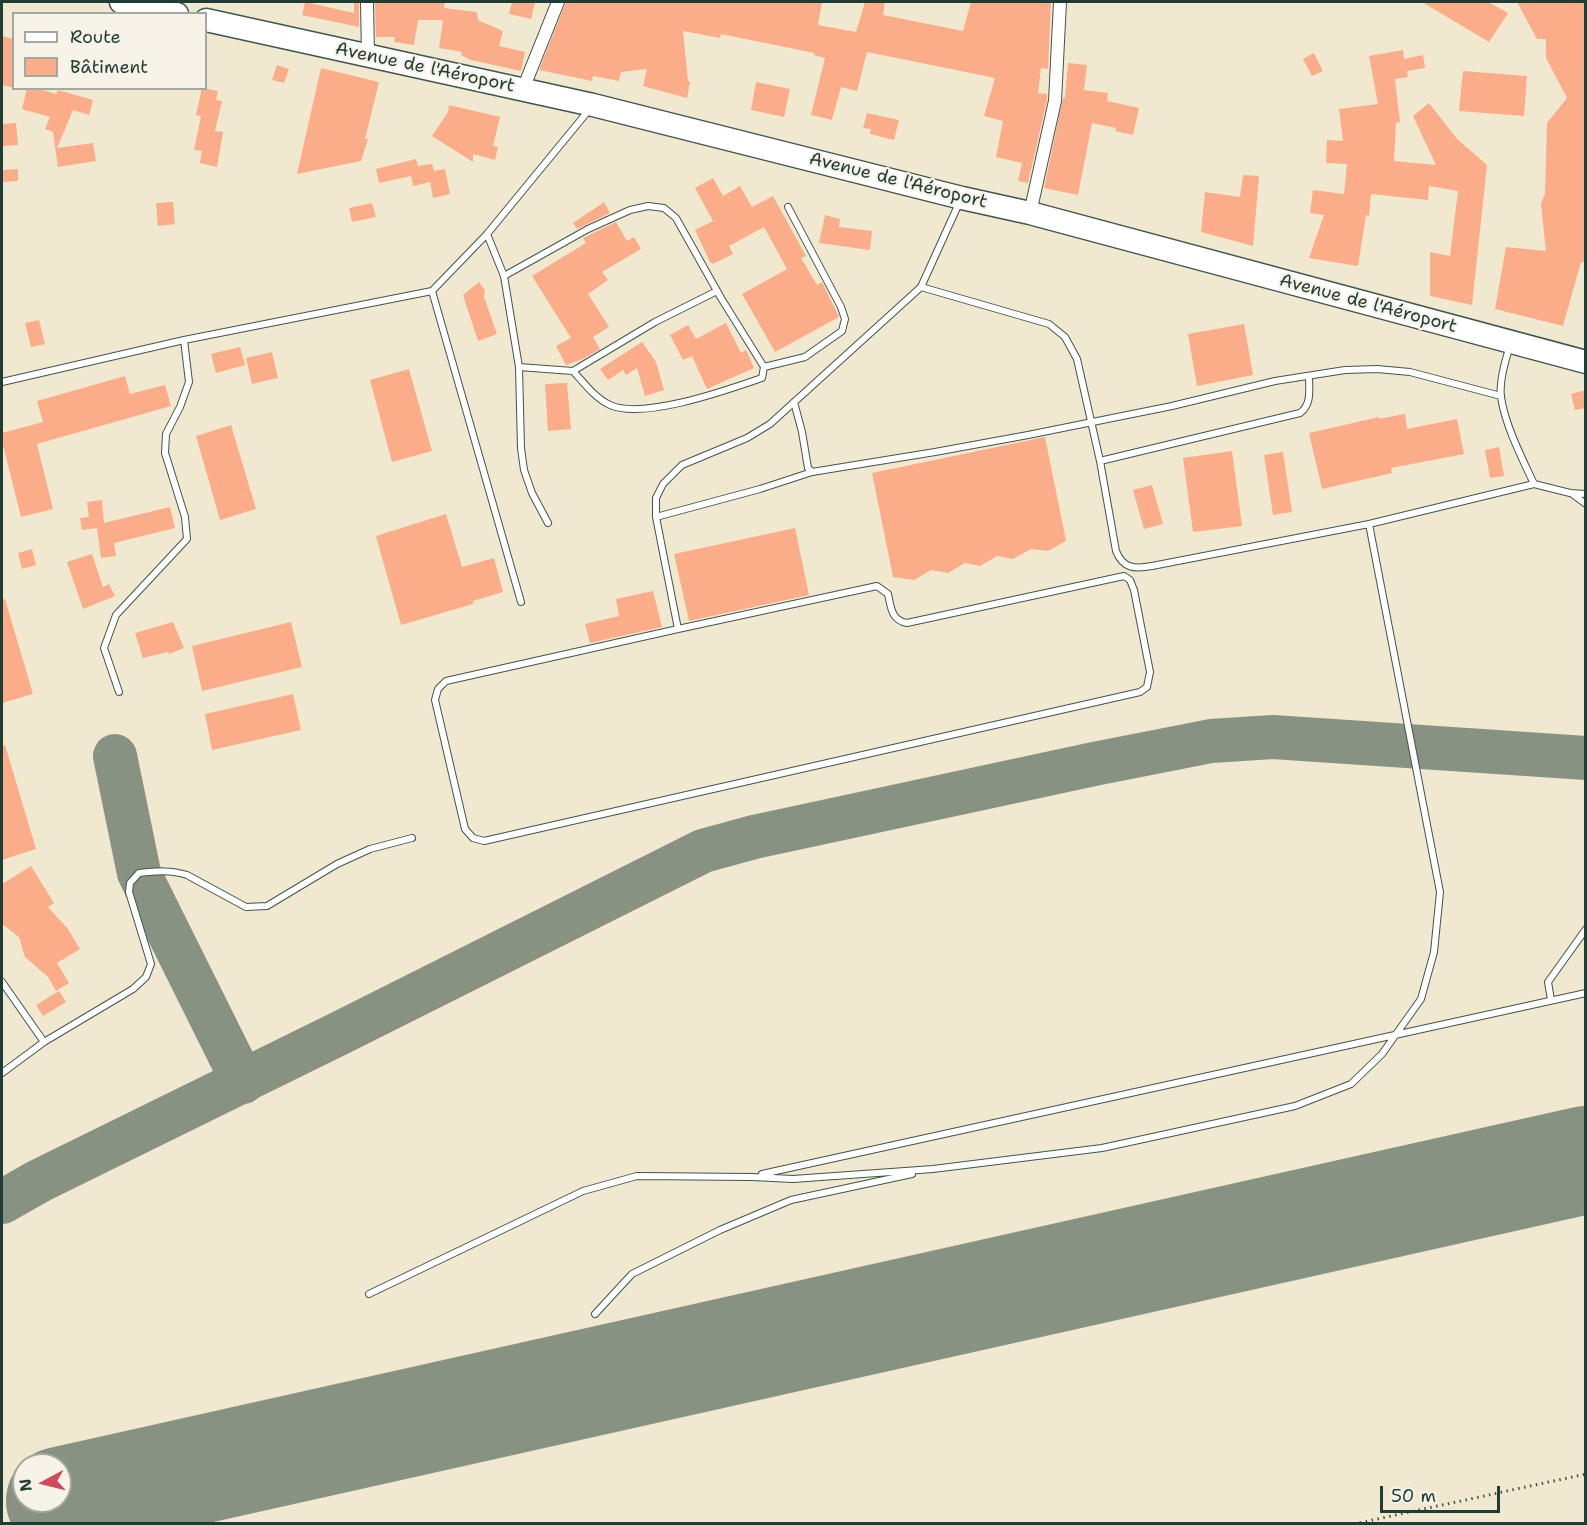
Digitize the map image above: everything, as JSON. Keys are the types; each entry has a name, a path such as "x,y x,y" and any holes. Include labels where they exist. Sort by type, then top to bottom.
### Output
{"highway":[{"path":"121,2 168,12"},
{"name":"Avenue de l'Aéroport","path":"207,20 593,105 1030,213 1586,362"}],"street":[{"path":"367,2 368,55"},
{"path":"523,89 558,2"},
{"path":"1030,213 1055,101 1060,2"}],"lane":[{"path":"2,382 184,340 432,291 487,234 593,105"},
{"path":"678,629 656,517 656,498 663,484 682,465 747,438 770,423 921,286 962,198"},
{"path":"504,276 588,229 630,210 648,206 664,208 676,218 717,291 764,367 762,378 713,395 666,406 621,409 598,397 573,371"},
{"path":"764,367 805,357 842,331 845,319 818,260 788,207"},
{"path":"487,234 504,276 519,367 520,448 524,470 532,493 548,523"},
{"path":"921,286 1049,324 1065,337 1077,358 1084,386 1116,551 1119,560 1138,568 1369,524 1534,484 1570,493 1586,494"},
{"path":"432,291 521,602"},
{"path":"519,367 573,371 655,322 717,291"},
{"path":"119,692 104,648 116,615 187,539 185,517 165,453 166,434 180,407 189,382 184,340"},
{"path":"1511,343 1504,366 1501,396 1514,441 1534,484"},
{"path":"656,517 760,489 812,472 947,450 1172,406 1275,381 1345,370 1399,371 1501,396"},
{"path":"1100,461 1300,413 1306,408 1309,400 1309,376"},
{"path":"794,402 808,468 812,472"},
{"path":"1570,493 1586,504"},
{"path":"369,1294 583,1191 637,1176 752,1176 793,1179 933,1169 1102,1148 1295,1106 1351,1084 1382,1054 1421,999 1434,952 1440,892 1369,524"},
{"path":"1124,576 1130,580 1134,590 1150,679 1147,687 1130,694 484,841 473,838 465,829 462,818 435,700 438,689 446,681 678,629 877,586 888,594 893,616 899,622 907,623 1124,576"},
{"path":"2,1073 44,1042 133,989 146,976 151,964 129,892 130,883 139,873 164,870 178,872 246,907 267,906 337,864 370,849 412,838"},
{"path":"1551,1000 1548,982 1586,929"},
{"path":"2,982 44,1042"},
{"path":"752,1176 1586,993"},
{"path":"595,1314 632,1274 720,1230 791,1200 933,1169"}],"path":[{"path":"1354,1524 1586,1474"}],"building":[{"path":"305,2 354,13 354,2 359,2 359,27 302,15"},
{"path":"375,2 445,2 444,8 477,12 478,20 503,31 499,46 525,52 521,71 471,60 461,55 462,52 439,48 443,20 418,20 414,45 394,42 395,37 376,37"},
{"path":"512,2 535,2 531,19 509,14"},
{"path":"566,2 822,2 818,25 856,32 865,2 885,2 883,15 963,31 971,2 1051,2 1048,69 1041,68 1038,93 1047,94 1047,100 1028,183 1018,181 1022,163 996,157 1003,121 984,116 995,78 867,52 857,91 841,87 832,120 811,115 825,58 814,55 814,53 721,34 720,38 683,31 688,81 690,82 687,98 643,86 647,69 621,72 619,81 593,76 592,81 539,70"},
{"path":"1422,2 1488,2 1508,13 1489,42"},
{"path":"1517,2 1586,2 1586,262 1581,262 1563,326 1495,309 1506,247 1546,251 1541,204 1545,193 1547,123 1567,98 1546,58 1546,39 1537,39"},
{"path":"2,36 12,38 12,88 2,85"},
{"path":"1403,50 1404,59 1423,55 1425,68 1407,71 1408,77 1395,79 1400,122 1396,123 1394,161 1436,165 1413,116 1429,103 1457,139 1487,165 1472,305 1430,296 1430,252 1450,256 1458,191 1429,186 1428,200 1371,194 1369,216 1366,215 1358,266 1309,258 1324,215 1310,213 1313,190 1344,194 1347,164 1326,163 1327,140 1343,141 1339,109 1378,104 1369,56"},
{"path":"1314,53 1323,71 1312,76 1303,59"},
{"path":"1068,63 1087,65 1084,90 1108,93 1107,101 1139,108 1133,135 1115,131 1116,128 1092,123 1078,195 1044,188 1063,98 1065,98"},
{"path":"277,65 289,69 284,83 272,80"},
{"path":"321,68 379,82 365,139 368,139 361,161 297,174"},
{"path":"1463,71 1527,76 1524,116 1459,111"},
{"path":"756,82 790,89 784,117 751,110"},
{"path":"27,90 43,90 56,94 58,90 93,100 89,115 73,110 57,148 93,143 96,161 58,167 53,132 45,129 50,117 22,109"},
{"path":"202,90 218,91 216,100 222,101 215,131 223,132 217,167 200,163 202,151 194,150 201,116 196,115"},
{"path":"449,105 500,117 493,146 498,147 495,160 473,154 473,162 432,136 448,112"},
{"path":"867,113 899,120 894,140 870,134 871,129 863,128"},
{"path":"16,123 18,145 2,146 2,124"},
{"path":"416,159 418,166 432,164 434,171 445,169 450,194 433,198 430,182 413,186 411,176 379,183 376,169"},
{"path":"18,169 18,181 2,182 2,170"},
{"path":"1243,175 1259,176 1253,246 1201,232 1205,192 1240,197"},
{"path":"713,178 723,196 740,186 752,207 773,196 806,256 801,258 817,285 822,282 839,317 775,352 742,294 787,269 764,227 729,246 733,254 713,264 710,262 695,230 713,221 695,188"},
{"path":"173,202 175,224 158,226 156,203"},
{"path":"604,202 610,213 577,229 573,223"},
{"path":"372,203 376,217 352,222 349,208"},
{"path":"825,215 840,219 839,227 872,231 870,250 819,243"},
{"path":"616,222 627,241 634,237 641,249 602,272 608,280 588,294 609,327 593,337 600,349 583,359 566,365 556,346 571,338 532,276 586,243 583,238"},
{"path":"479,282 485,290 484,297 497,334 478,341 463,295"},
{"path":"39,320 45,344 31,347 25,323"},
{"path":"726,323 741,353 746,350 754,368 707,389 692,356 683,360 670,335 688,325 696,339"},
{"path":"1244,324 1253,375 1197,386 1188,334"},
{"path":"642,342 656,362 664,390 645,396 637,368 626,375 623,370 608,380 600,369"},
{"path":"240,347 245,365 216,373 211,354"},
{"path":"272,352 278,378 252,384 246,358"},
{"path":"409,369 432,451 392,462 370,380"},
{"path":"125,376 130,394 165,385 171,406 37,444 53,509 21,517 2,433 43,422 37,401"},
{"path":"567,383 571,429 548,431 545,384"},
{"path":"1586,390 1586,408 1575,410 1571,394"},
{"path":"1405,414 1407,429 1457,419 1464,454 1391,468 1392,473 1322,489 1309,433 1379,417 1379,419"},
{"path":"231,425 256,509 220,520 196,436"},
{"path":"1045,437 1066,541 1048,551 1031,549 1013,559 997,556 980,566 965,563 948,573 931,570 914,580 893,577 872,473"},
{"path":"1499,447 1504,476 1490,478 1485,450"},
{"path":"1232,451 1242,526 1193,532 1183,458"},
{"path":"1283,452 1292,512 1273,515 1264,455"},
{"path":"1152,485 1163,524 1144,529 1133,490"},
{"path":"102,500 104,523 170,507 175,528 114,543 116,556 101,558 97,528 82,530 80,518 89,517 87,502"},
{"path":"446,514 462,567 494,558 503,592 473,601 473,604 401,625 376,536"},
{"path":"795,528 809,595 689,621 674,554"},
{"path":"32,549 36,565 22,569 18,553"},
{"path":"92,554 103,587 109,584 115,596 83,609 67,562"},
{"path":"653,591 662,627 590,643 585,624 619,616 616,599"},
{"path":"5,599 33,694 2,703 2,600"},
{"path":"173,622 184,648 169,654 168,652 143,658 135,633"},
{"path":"291,622 302,667 202,691 192,646"},
{"path":"293,694 301,730 212,750 205,714"},
{"path":"5,745 36,849 2,860 2,746"},
{"path":"31,866 54,903 48,907 68,929 80,949 57,963 69,983 56,991 48,977 25,957 19,937 2,924 2,884"},
{"path":"59,991 66,1002 43,1016 36,1005"}],"taxiway":[{"path":"2,1202 39,1181 703,851 754,837 1211,741 1273,737 1586,758"},
{"path":"115,756 139,873 243,1082"}],"runway":[{"path":"72,1498 1586,1160"}]}
